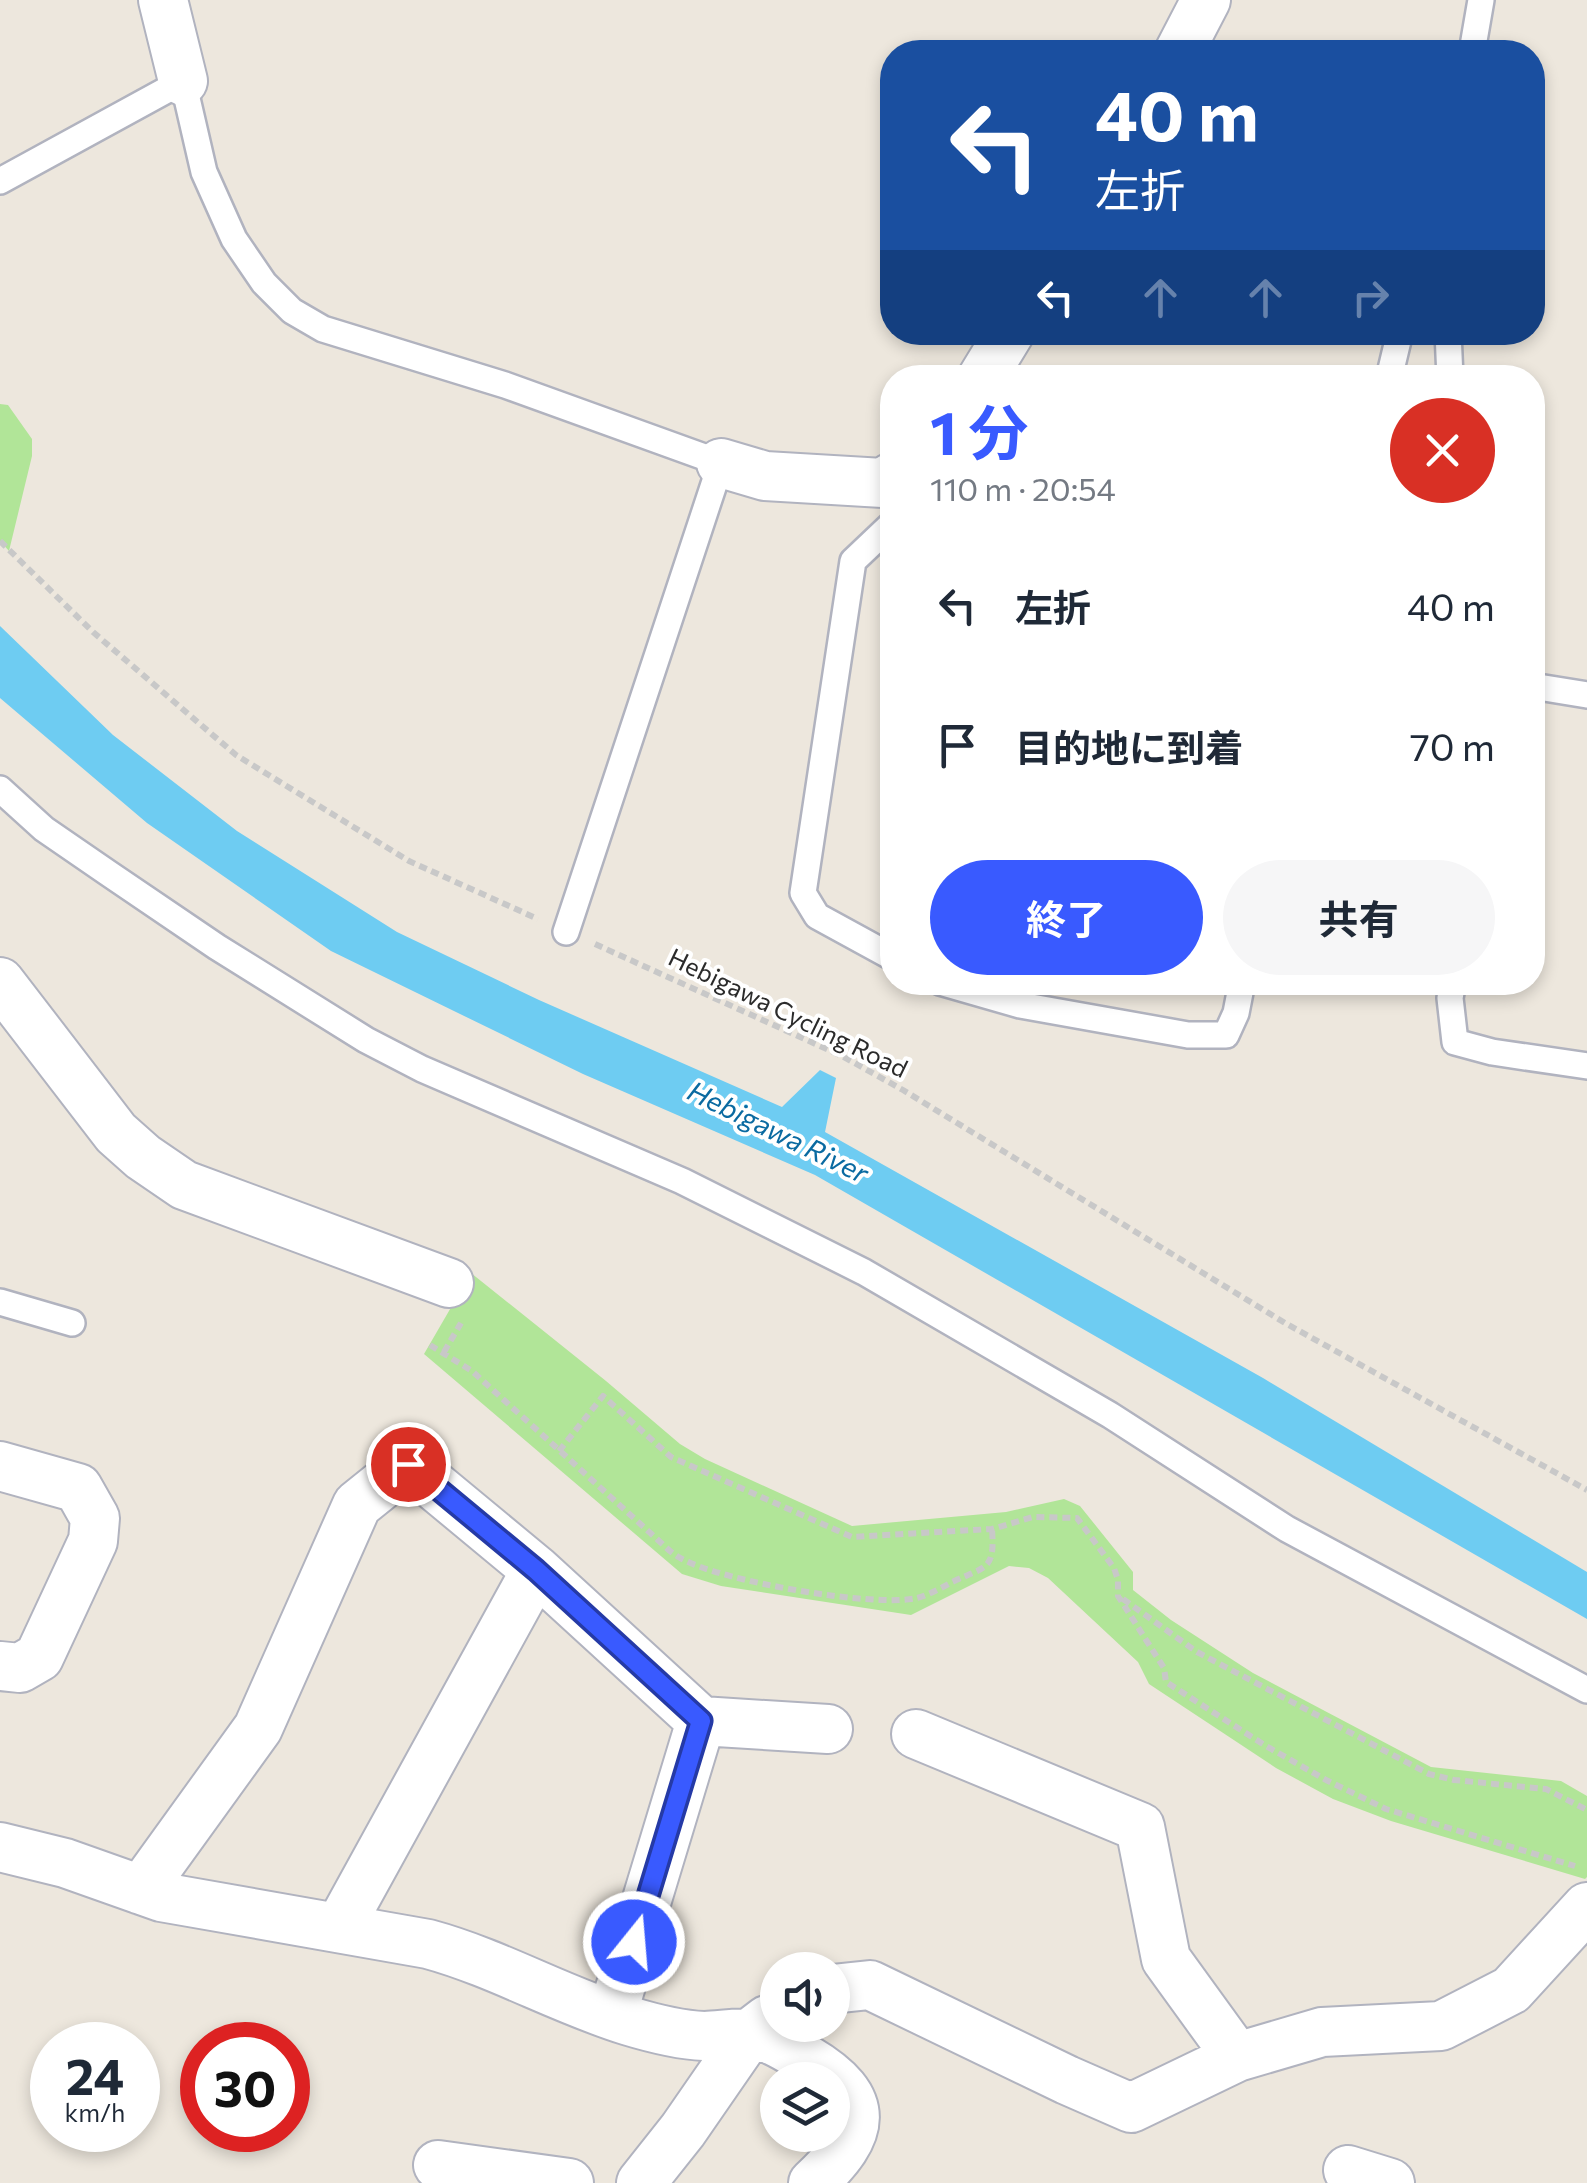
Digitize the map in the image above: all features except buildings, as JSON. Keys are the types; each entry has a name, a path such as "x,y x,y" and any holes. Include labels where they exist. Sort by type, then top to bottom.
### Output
{"street":[{"path":"163,0 183,81"},
{"path":"1185,40 1206,0"},
{"path":"721,464 765,476 880,483"},
{"path":"0,982 116,1133 143,1158 184,1185 449,1284"},
{"path":"142,1890 258,1728 357,1505 408,1464 536,1570 701,1721 828,1729"},
{"path":"0,1466 78,1488 95,1518 93,1541 39,1657 20,1668 0,1666"},
{"path":"339,1928 536,1570"},
{"path":"612,2015 701,1721"},
{"path":"916,1734 1140,1827 1166,1959 1237,2057"},
{"path":"0,1848 66,1862 160,1897 467,1954 632,2022 697,2036 760,2024"},
{"path":"850,1987 870,1985 1131,2108 1237,2057 1322,2032 1440,2026 1511,1990 1587,1907"},
{"path":"640,2183 760,2028"},
{"path":"780,2042 830,2073 855,2107 856,2126 847,2146 813,2183"},
{"path":"438,2165 568,2183"}],"lane":[{"path":"1474,40 1481,0"},
{"path":"0,181 183,81 204,172 234,239 264,283 292,311 323,329 506,385 721,464 566,932"},
{"path":"880,536 854,561 803,893 816,916 880,951"},
{"path":"1545,688 1587,695"},
{"path":"0,789 44,828 123,883 366,1040 422,1070 682,1182 864,1272 1110,1415 1286,1530 1587,1690"},
{"path":"985,995 1020,1005 1188,1035 1226,1035 1239,995"},
{"path":"1451,995 1456,1042 1492,1052 1587,1066"},
{"path":"0,1302 72,1323"}],"path":[{"name":"Hebigawa Cycling Road","path":"0,541 94,632 236,755 409,861 842,1056 1284,1322 1587,1490"},
{"path":"430,1345 472,1371 680,1558 760,1584 843,1597 901,1600 920,1598 986,1567 994,1554 992,1529"},
{"path":"559,1451 603,1396 671,1457 852,1538 992,1529 1033,1517 1077,1518 1114,1568 1118,1596 1164,1668 1166,1682 1266,1746 1386,1808 1587,1870"},
{"path":"1118,1596 1197,1652 1429,1774 1546,1789 1587,1810"}],"green space":[{"path":"0,404 8,405 32,439 32,456 9,551 0,541"},
{"path":"471,1273 680,1444 852,1526 1006,1512 1064,1499 1080,1506 1133,1572 1133,1590 1171,1620 1253,1673 1431,1767 1561,1781 1587,1796 1587,1877 1391,1821 1333,1799 1276,1768 1149,1684 1138,1662 1048,1578 1029,1568 1009,1566 911,1615 721,1586 682,1574 424,1354"}],"water":[{"name":"Hebigawa River","path":"0,626 113,735 237,831 397,932 539,1000 782,1107 820,1070 836,1078 825,1132 1263,1378 1587,1572 1587,1619 815,1175 583,1074 331,951 147,823 0,698"}],"route":[{"path":"408,1464 536,1570 701,1721 634,1942"}]}
